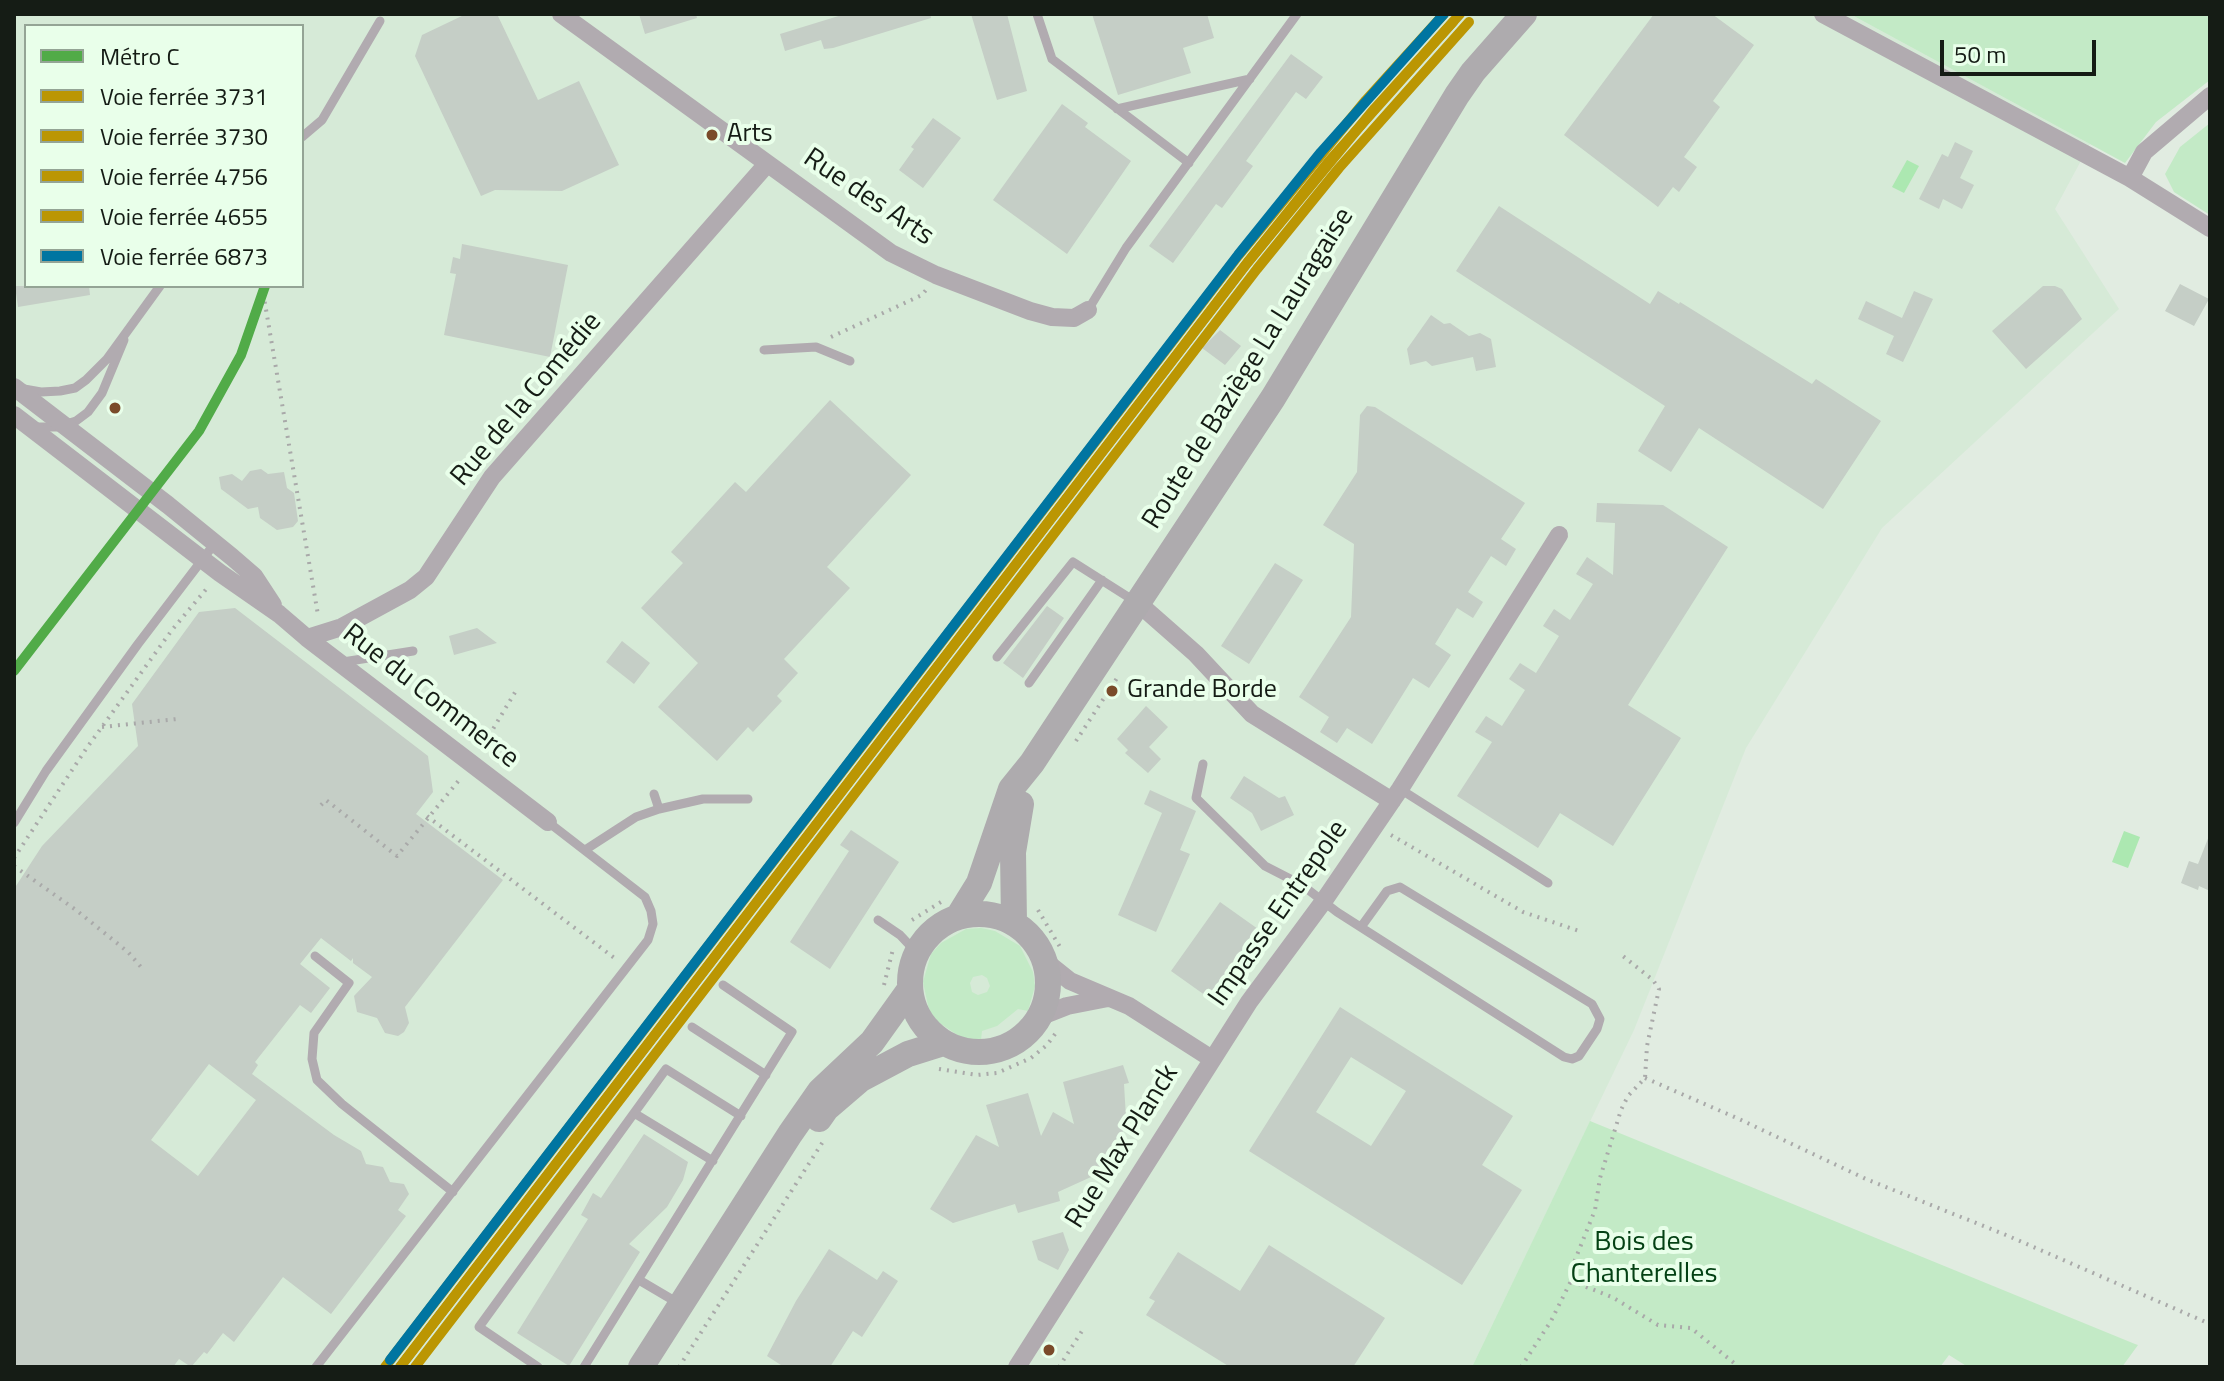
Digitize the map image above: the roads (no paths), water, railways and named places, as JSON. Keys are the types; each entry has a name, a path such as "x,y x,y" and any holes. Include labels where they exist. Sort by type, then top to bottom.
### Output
{"main road":[{"name":"Route de Baziège La Lauragaise","path":"958,917 979,883 1011,789 1032,763 1281,385 1457,95 1524,14"},
{"name":"Route de Baziège La Lauragaise","path":"1014,923 1013,852 1032,763"},
{"path":"658,1367 826,1109 861,1079 908,1054 940,1056 964,1051 996,1050 1050,1023 1046,999 1055,958 1014,923 996,916 977,914 958,917 941,925 905,951 911,971 910,989 915,1010 940,1056"},
{"path":"641,1367 820,1091 872,1042 910,989"}],"street":[{"name":"Rue des Arts","path":"561,14 891,253 936,275 1052,317 1074,318 1088,310"},
{"path":"1823,14 2130,178 2210,228"},
{"path":"2130,178 2144,152 2210,96"},
{"name":"Rue de la Comédie","path":"314,637 410,590 426,577 492,477 767,164"},
{"name":"Rue du Commerce","path":"14,387 254,576 279,614"},
{"name":"Rue du Commerce","path":"22,421 220,573 314,637 340,663 548,822"},
{"name":"Impasse Entrepole","path":"1212,1059 1396,795 1559,535"},
{"path":"1138,603 1196,654 1252,714 1396,795"},
{"name":"Rue Max Planck","path":"1017,1367 1212,1059 1129,1006 1070,981 1055,958"},
{"path":"1050,1023 1067,1006 1108,998"}],"lane":[{"path":"1037,14 1052,59 1189,163"},
{"path":"1088,310 1126,248 1297,14"},
{"path":"304,135 322,120 380,21"},
{"path":"1117,109 1250,79"},
{"path":"14,387 41,392 75,388 96,372 159,288"},
{"path":"22,421 64,425 76,421 98,402 126,333"},
{"path":"764,350 816,347 850,361"},
{"path":"14,823 46,771 215,543"},
{"path":"997,657 1073,562 1138,603"},
{"path":"1029,683 1102,580"},
{"path":"340,663 413,651"},
{"path":"1203,764 1196,791 1201,805 1265,866 1302,885 1361,927 1564,1057 1572,1059 1579,1056 1597,1029 1600,1019 1592,1004 1400,887 1387,891 1361,927"},
{"path":"654,794 659,809"},
{"path":"1396,795 1548,883"},
{"path":"585,850 636,817 659,809 703,799 748,799"},
{"path":"316,1367 648,940 653,924 651,911 640,892 548,822"},
{"path":"878,920 900,935 905,951"},
{"path":"315,956 349,983 314,1033 312,1059 317,1080 342,1104 453,1192"},
{"path":"584,1367 792,1032 723,985"},
{"path":"692,1027 766,1075"},
{"path":"538,1367 479,1327 666,1069 741,1116"},
{"path":"634,1113 713,1161"},
{"path":"639,1280 681,1305"}],"metro line":[{"name":"C","path":"14,671 199,431 241,355 264,288"}],"rail line":[{"name":"3730","path":"385,1367 1238,256 1366,100 1444,14"},
{"name":"6873","path":"390,1360 1238,255 1321,152 1444,14"},
{"name":"3731","path":"400,1367 1248,262 1330,160 1460,14"},
{"name":"4756","path":"400,1367 1247,263 1375,108 1453,22"},
{"name":"4655","path":"415,1367 1257,269 1339,168 1469,22"}],"place":[{"name":"Arts","path":"712,135"},
{"name":"Grande Borde","path":"1112,691"}],"park label":[{"name":"Bois des Chanterelles","path":"1644,1259"}]}
